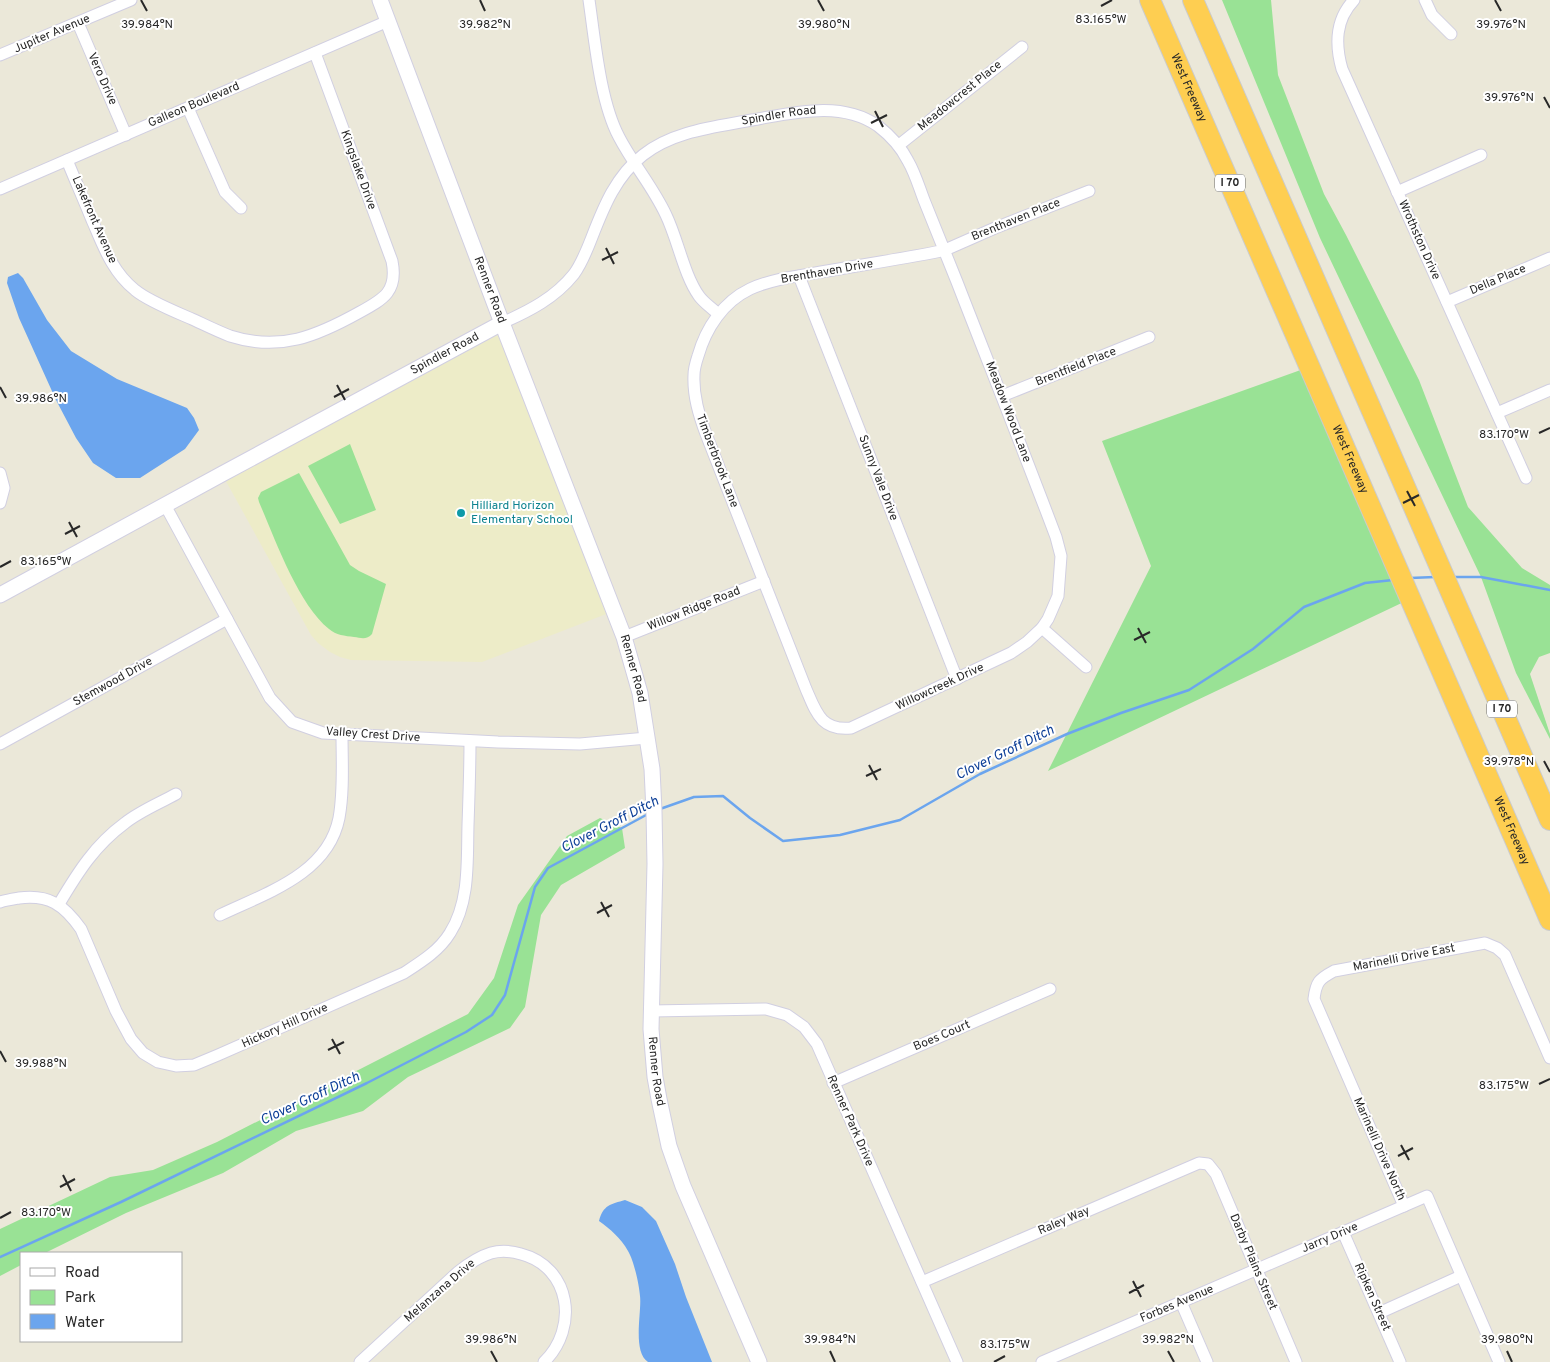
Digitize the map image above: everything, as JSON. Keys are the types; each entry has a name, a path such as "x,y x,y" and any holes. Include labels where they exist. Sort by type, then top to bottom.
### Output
{"highway":[{"name":"West Freeway","path":"1150,0 1550,920"},
{"name":"I 70","path":"1193,0 1550,820"}],"main road":[{"name":"Renner Road","path":"380,0 502,324 624,637 640,694 652,768 655,864 651,1037 662,1120 682,1186 759,1362"},
{"name":"Spindler Road","path":"0,595 502,324"}],"street":[{"name":"Jupiter Avenue","path":"0,55 131,0"},
{"path":"589,0 599,70 608,110 619,137 667,216 693,286 700,297 718,314"},
{"name":"Wrothston Drive","path":"1354,0 1341,20 1338,29 1337,39 1342,70 1526,478"},
{"path":"1425,0 1432,15 1451,34"},
{"name":"Galleon Boulevard","path":"0,189 388,22"},
{"name":"Vero Drive","path":"78,23 126,135"},
{"name":"Meadowcrest Place","path":"899,145 1022,47"},
{"name":"Kingslake Drive","path":"315,53 392,260 394,274 392,287"},
{"path":"188,108 224,192 241,208"},
{"name":"Spindler Road","path":"502,324 540,304 557,292 573,275 582,262 613,188 622,175 644,153 661,143 686,133 802,112 834,110 866,119 899,145"},
{"name":"Meadow Wood Lane","path":"899,145 910,163 945,250 1056,537 1061,556 1058,596 1042,628"},
{"path":"1397,192 1480,155"},
{"name":"Lakefront Avenue","path":"67,160 111,264 124,280 136,291 168,309 231,336 255,341 280,342 304,338 329,330 376,303 392,287"},
{"name":"Brenthaven Place","path":"945,250 1089,191"},
{"name":"Brenthaven Drive","path":"718,314 732,300 751,289 785,278 945,250"},
{"name":"Della Place","path":"1446,302 1550,258"},
{"name":"Sunny Vale Drive","path":"799,276 957,679"},
{"name":"Timberbrook Lane","path":"718,314 706,334 694,373 698,413 806,689 818,715 824,722 832,726"},
{"name":"Brentfield Place","path":"1002,396 1149,337"},
{"path":"1497,413 1550,390"},
{"path":"0,473 4,488 0,503"},
{"name":"Valley Crest Drive","path":"165,505 270,698 292,722 324,733 470,741 580,744 647,738"},
{"name":"Willow Ridge Road","path":"624,637 764,581"},
{"name":"Stemwood Drive","path":"0,744 227,619"},
{"path":"1042,628 1086,667"},
{"name":"Willowcreek Drive","path":"832,726 841,729 851,728 957,679 1011,653 1042,628"},
{"path":"220,915 284,885 302,874 315,862 334,836 339,817 342,734"},
{"name":"Hickory Hill Drive","path":"59,904 81,929 116,1011 131,1039 144,1053 158,1062 176,1066 194,1065 404,973 421,962 450,934 460,914 465,890 470,741"},
{"path":"0,902 33,896 59,904 78,871 95,849 126,822 176,794"},
{"name":"Marinelli Drive East","path":"1316,985 1322,978 1334,971 1485,943 1497,948 1505,955 1550,1058"},
{"name":"Marinelli Drive North","path":"1316,985 1314,999 1404,1206 1427,1196 1495,1361"},
{"name":"Boes Court","path":"833,1084 1050,989"},
{"name":"Renner Park Drive","path":"651,1011 766,1009 787,1015 804,1027 811,1035 817,1044 957,1362"},
{"name":"Raley Way","path":"922,1282 1199,1163 1208,1164"},
{"name":"Darby Plains Street","path":"1208,1164 1216,1174 1296,1362"},
{"name":"Jarry Drive","path":"1256,1270 1404,1206"},
{"name":"Ripken Street","path":"1343,1232 1400,1362"},
{"name":"Melanzana Drive","path":"360,1362 458,1272 474,1260 493,1252 510,1251 532,1257 542,1264 553,1275 562,1289 566,1305 566,1323 555,1351 544,1362"},
{"name":"Forbes Avenue","path":"1042,1362 1256,1270"},
{"path":"1379,1313 1461,1276"},
{"path":"1181,1302 1207,1362"}],"shaded area":[{"path":"502,323 614,611 482,662 351,660 330,652 311,635 222,474"}],"green space":[{"path":"1222,0 1271,0 1278,75 1324,194 1419,380 1468,507 1522,568 1550,585 1550,653 1539,657 1530,674 1550,739 1516,673 1481,577 1320,238"},
{"path":"1309,367 1410,599 1048,771 1151,566 1102,441"},
{"path":"350,444 376,510 340,524 308,466"},
{"path":"299,473 350,565 386,584 372,634 366,638 338,634 329,629 318,618 297,588 259,502 258,498 261,492"},
{"path":"600,818 622,828 625,848 561,885 541,915 525,1007 510,1028 408,1077 363,1111 296,1131 223,1173 126,1213 47,1252 20,1252 20,1266 0,1276 0,1229 110,1177 153,1170 217,1142 468,1014 494,978 518,905 567,836"}],"water":[{"path":"18,273 23,278 47,320 71,351 117,379 187,408 199,430 185,449 140,478 116,478 93,463 76,438 56,400 19,318 7,283 8,277"},
{"path":"625,1200 642,1207 656,1221 675,1264 712,1362 648,1362 643,1357 639,1341 640,1303 636,1273 628,1251 622,1242 599,1221 605,1208"}],"waterway":[{"name":"Clover Groff Ditch","path":"1410,578 1435,577"},
{"name":"Clover Groff Ditch","path":"1453,577 1481,577 1550,590"},
{"name":"Clover Groff Ditch","path":"660,809 694,797 723,796 783,841 840,835 900,820 980,774 1067,734 1189,690 1253,649 1304,607 1365,583 1393,580"},
{"name":"Clover Groff Ditch","path":"0,1257 121,1202 367,1083 466,1032 492,1015 505,995 535,887 548,868 648,814"}],"place":[{"name":"Hilliard Horizon Elementary School","path":"461,513"}]}
